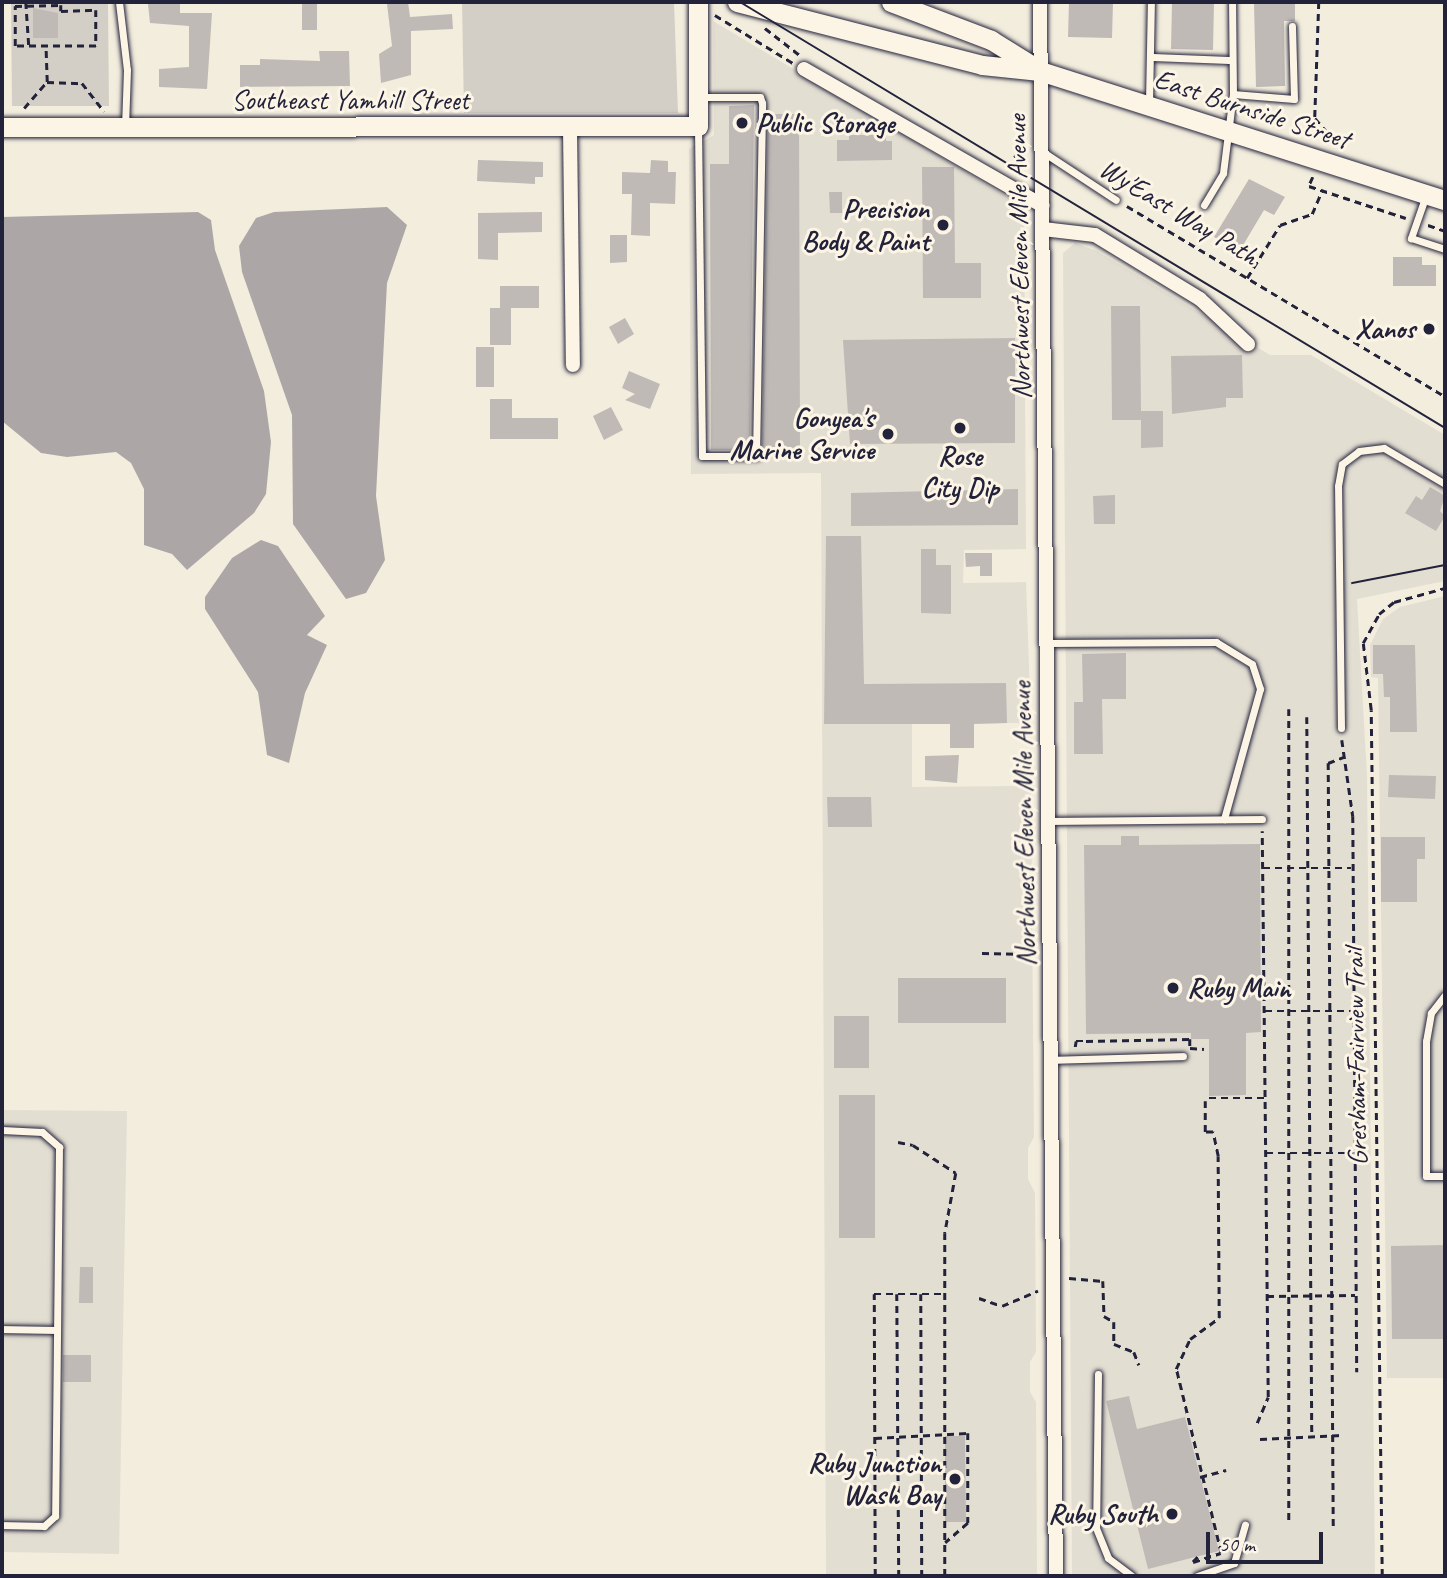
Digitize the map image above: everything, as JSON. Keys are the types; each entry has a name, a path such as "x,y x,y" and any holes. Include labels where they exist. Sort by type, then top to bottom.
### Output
{"main road":[{"name":"East Burnside Street","path":"737,2 982,65 1041,71 1436,197"},
{"name":"East Burnside Street","path":"891,2 991,40 1041,71"},
{"path":"698,126 705,8"},
{"name":"Southeast Yamhill Street","path":"2,127 698,126"}],"street":[{"name":"Northwest Eleven Mile Avenue","path":"1040,2 1056,1576"},
{"path":"804,69 1043,206"},
{"path":"570,128 573,365"},
{"path":"1043,229 1095,235 1200,299 1248,344"}],"lane":[{"path":"119,2 127,70 120,127"},
{"path":"1148,104 1153,57 1151,2"},
{"path":"1204,205 1223,173 1233,94 1229,60 1232,2"},
{"path":"1233,94 1294,99 1292,26"},
{"path":"1153,57 1229,60"},
{"path":"698,97 760,97 762,103 756,456 702,456 698,126"},
{"name":"Wy'East Way Path","path":"1043,152 1116,200"},
{"path":"1436,197 1417,222 1411,238 1445,249"},
{"path":"1340,727 1338,486 1342,464 1359,451 1384,448 1445,484"},
{"path":"1047,643 1216,642 1252,664 1259,689 1224,819"},
{"path":"1049,821 1262,819"},
{"path":"1445,995 1431,1013 1426,1041 1426,1176 1445,1176"},
{"path":"1051,1060 1183,1056"},
{"path":"2,1130 42,1132 60,1147 60,1292 54,1330 55,1516 44,1526 2,1525"},
{"path":"2,1329 54,1330"},
{"path":"1098,1374 1096,1528 1108,1558 1132,1576"},
{"path":"1197,1576 1234,1563 1245,1525"}],"path":[{"path":"34,2 43,2"},
{"path":"1319,2 1315,118 1329,134 1309,186 1445,231"},
{"path":"26,4 29,46"},
{"path":"26,4 96,10 96,46 15,46 15,6 26,4"},
{"path":"705,8 804,69"},
{"path":"2,127 47,82 46,46"},
{"path":"47,82 82,83 120,127"},
{"path":"1009,174 1024,142 1043,152"},
{"path":"1247,278 1280,225 1312,214 1322,191"},
{"name":"Wy'East Way Path","path":"1116,200 1445,397"},
{"name":"Gresham-Fairview Trail","path":"1382,1576 1371,710 1363,643 1379,614 1394,602 1445,588"},
{"path":"1289,709 1285,869 1289,1523"},
{"path":"1307,717 1312,1435"},
{"path":"1340,727 1353,816 1357,1372"},
{"path":"1333,1526 1335,1434 1328,763 1344,757"},
{"path":"1257,1423 1268,1396 1262,819"},
{"path":"1263,869 1352,869"},
{"path":"982,953 1035,954"},
{"path":"1265,1011 1353,1011"},
{"path":"1189,1033 1190,1048 1204,1049"},
{"path":"1076,1045 1190,1039"},
{"path":"1209,1098 1265,1098"},
{"path":"1198,1556 1193,1562 1221,1553 1176,1369 1190,1339 1219,1318 1218,1156 1213,1132 1205,1132 1205,1101"},
{"path":"898,1142 913,1145 956,1173 947,1210 943,1435 945,1576"},
{"path":"1266,1153 1355,1153"},
{"path":"1053,1280 1103,1281 1104,1316 1114,1322 1114,1344 1133,1352 1139,1365"},
{"path":"979,1298 1002,1306 1038,1291"},
{"path":"875,1576 874,1294 945,1294"},
{"path":"897,1294 899,1576"},
{"path":"920,1294 922,1576"},
{"path":"1267,1296 1356,1295"},
{"path":"874,1438 921,1438 968,1433 968,1523 945,1543"},
{"path":"1260,1439 1289,1435 1342,1434"},
{"path":"1201,1477 1226,1470"}],"shaded area":[{"path":"11,2 108,2 109,106 12,106"},
{"path":"462,2 674,2 678,113 464,113"},
{"path":"713,21 1024,207 1026,549 964,550 963,583 1026,582 1031,723 912,724 912,787 1031,786 1034,1137 1028,1148 1028,1179 1035,1193 1036,1352 1030,1362 1030,1392 1036,1402 1037,1576 826,1576 821,473 691,474 689,149 714,135"},
{"path":"387,207 407,225 387,283 376,496 385,560 366,593 346,599 293,524 292,415 242,272 239,246 256,218 274,212"},
{"path":"198,212 211,220 215,250 264,391 271,442 266,494 254,513 187,570 172,554 144,545 144,489 131,463 116,452 67,457 41,453 2,421 2,217"},
{"path":"1075,243 1097,251 1270,355 1311,355 1445,435 1445,581 1357,599 1367,776 1375,1576 1072,1576 1063,253"},
{"path":"261,540 278,546 325,616 307,635 327,645 305,693 289,763 267,755 258,692 205,609 205,597 232,558"},
{"path":"1445,596 1445,1378 1387,1378 1378,678 1371,677 1370,645 1383,619 1400,607"},
{"path":"2,1110 127,1111 119,1554 2,1552"}],"building":[{"path":"408,2 410,17 452,14 453,29 411,31 411,75 381,83 379,54 392,46 387,4"},
{"path":"1069,2 1113,2 1112,38 1068,37"},
{"path":"1172,2 1214,2 1213,50 1171,49"},
{"path":"180,3 180,13 212,13 207,89 159,87 159,69 189,67 189,26 150,23 148,4"},
{"path":"1295,3 1295,21 1284,21 1285,86 1256,87 1254,4"},
{"path":"302,4 317,4 317,30 302,30"},
{"path":"33,8 58,13 58,38 33,38"},
{"path":"319,51 349,51 350,86 240,87 240,65 260,65 260,59 320,61"},
{"path":"754,105 750,450 711,450 710,164 729,164 729,106"},
{"path":"768,114 799,114 800,449 762,449"},
{"path":"849,135 886,135 886,141 892,141 892,160 837,161 837,140 849,140"},
{"path":"478,160 543,162 543,177 535,177 535,184 477,181"},
{"path":"651,160 668,161 668,172 676,172 675,204 650,203 650,236 631,235 632,194 622,194 622,172 650,173"},
{"path":"922,167 954,167 955,263 981,263 981,298 923,298"},
{"path":"1249,179 1285,197 1274,215 1264,210 1239,252 1214,237"},
{"path":"829,192 842,192 842,213 830,213"},
{"path":"542,212 542,232 498,233 498,260 478,259 478,213"},
{"path":"610,235 627,235 627,262 610,263"},
{"path":"1393,257 1422,257 1422,265 1436,265 1436,286 1393,286"},
{"path":"500,286 539,286 539,308 511,308 511,345 490,345 490,308 500,308"},
{"path":"1111,306 1140,306 1141,411 1163,411 1163,447 1141,448 1141,420 1112,420"},
{"path":"625,318 634,334 618,344 609,327"},
{"path":"1015,338 1015,443 850,444 843,340"},
{"path":"476,347 494,347 494,387 476,387"},
{"path":"1242,355 1243,398 1226,398 1226,407 1172,414 1171,356"},
{"path":"629,371 660,384 650,409 625,400 635,394 622,388"},
{"path":"490,399 512,399 512,418 558,418 558,439 490,439"},
{"path":"611,407 623,430 604,440 593,416"},
{"path":"1430,487 1445,496 1440,511 1445,516 1436,531 1405,513 1416,496 1422,500"},
{"path":"1018,489 1018,525 851,526 851,493"},
{"path":"1115,495 1115,524 1094,524 1093,496"},
{"path":"826,536 861,536 864,684 1006,683 1007,723 974,724 974,748 950,748 950,724 824,724"},
{"path":"921,549 936,549 936,565 951,565 951,614 921,613"},
{"path":"965,553 992,553 992,576 980,576 980,566 966,567"},
{"path":"1373,645 1415,645 1417,732 1390,732 1390,697 1384,697 1383,674 1373,674"},
{"path":"1126,653 1126,699 1102,699 1103,754 1074,754 1074,702 1083,702 1082,654"},
{"path":"959,755 957,783 925,780 925,756"},
{"path":"1389,775 1436,776 1435,799 1388,797"},
{"path":"827,797 871,797 872,827 828,827"},
{"name":"Ruby Main","path":"1121,836 1139,836 1139,845 1260,844 1261,1032 1246,1033 1246,1095 1209,1096 1209,1039 1191,1039 1191,1033 1086,1034 1084,845 1121,845"},
{"path":"1381,837 1425,837 1425,859 1417,859 1417,902 1381,902"},
{"path":"898,978 1006,978 1006,1023 898,1023"},
{"path":"834,1016 869,1016 869,1068 834,1068"},
{"path":"839,1095 875,1095 875,1238 839,1238"},
{"path":"1445,1245 1445,1339 1392,1339 1391,1246"},
{"path":"80,1267 93,1267 93,1303 79,1303"},
{"path":"63,1355 91,1355 91,1382 63,1382"},
{"name":"Ruby South","path":"1129,1396 1137,1429 1185,1417 1219,1551 1148,1569 1106,1401"},
{"name":"Ruby Junction Wash Bay","path":"945,1436 965,1436 966,1522 945,1522"}],"tram line":[{"path":"740,2 1445,428"},
{"path":"1352,583 1445,565"}],"place":[{"name":"Public Storage","path":"742,123"},
{"name":"Precision Body & Paint","path":"943,225"},
{"name":"Xanos","path":"1429,329"},
{"name":"Rose City Dip","path":"960,428"},
{"name":"Gonyea's Marine Service","path":"888,434"},
{"name":"Ruby Main","path":"1173,988"},
{"name":"Ruby Junction Wash Bay","path":"955,1479"},
{"name":"Ruby South","path":"1172,1514"}]}
